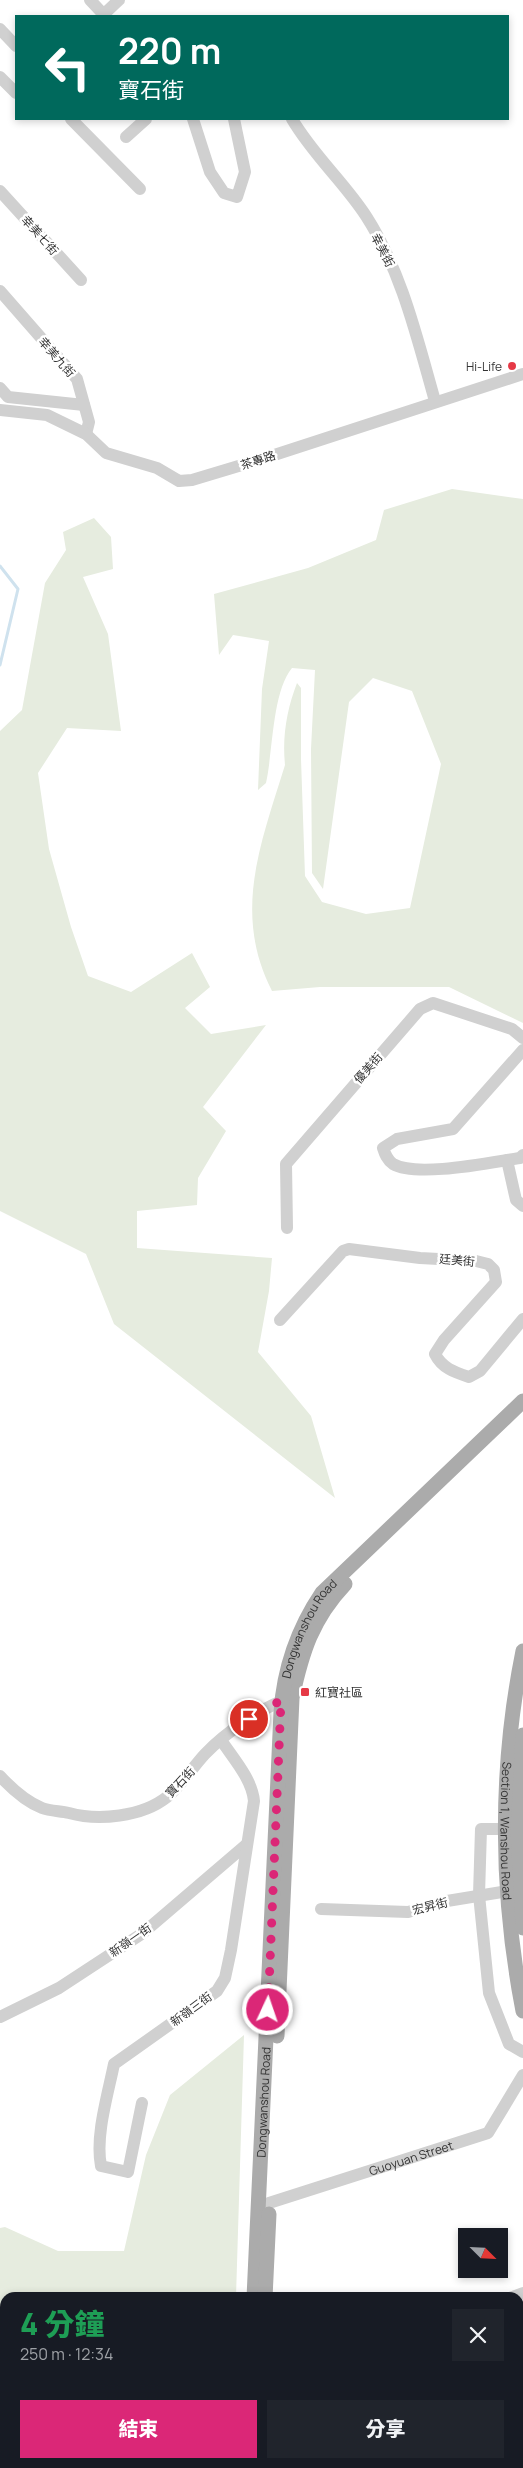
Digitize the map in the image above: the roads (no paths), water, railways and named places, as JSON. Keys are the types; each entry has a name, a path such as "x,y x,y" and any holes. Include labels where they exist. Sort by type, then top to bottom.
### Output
{"main road":[{"name":"Dongwanshou Road","path":"254,2292 289,1658 304,1620 322,1593 523,1401"},
{"name":"Dongwanshou Road","path":"265,2292 287,1699 309,1637 319,1616 332,1598 358,1570 523,1415"},
{"name":"Section 1, Wanshou Road","path":"523,1651 512,1727 505,1829 511,1943 523,2011"},
{"name":"Section 1, Wanshou Road","path":"523,1735 518,1832 523,1928"}],"street":[{"path":"90,0 103,15"},
{"path":"105,15 119,0"},
{"path":"0,29 15,45"},
{"path":"0,77 15,92"},
{"path":"72,120 140,189"},
{"path":"126,137 145,120"},
{"path":"194,120 210,172 224,193 237,197 245,172 234,120"},
{"name":"幸美街","path":"293,120 304,140 366,216 403,290 435,401"},
{"name":"幸美七街","path":"3,200 81,280"},
{"name":"幸美九街","path":"0,292 76,379 89,422 86,434"},
{"name":"茶專路","path":"0,410 47,415 86,434 106,453 156,468 179,481 192,480 523,374"},
{"path":"0,388 8,397 84,405"},
{"name":"優美街","path":"287,1228 286,1164 420,1009 433,1003 512,1030 523,1038"},
{"path":"523,1050 453,1129 397,1139 383,1148 386,1157 393,1164 405,1168 448,1167 520,1158 523,1155"},
{"path":"507,1160 516,1200 523,1206"},
{"name":"廷美街","path":"280,1320 343,1250 349,1249 420,1258 476,1261 488,1264 494,1270 496,1282 444,1340 435,1354 439,1362 452,1371 469,1377 480,1372 523,1319"},
{"name":"寶石街","path":"0,1776 10,1787 43,1808 84,1817 115,1816 159,1803 168,1796 204,1754 221,1740 262,1709 287,1699"},
{"name":"新嶺三街","path":"142,2103 128,2172 101,2166 98,2155 100,2139 114,2064 217,1991 225,1978 232,1950 254,1801 253,1791 221,1740"},
{"path":"505,1829 481,1830 479,1895 489,1994 509,2044 523,2052"},
{"name":"新嶺一街","path":"0,2018 59,1988 144,1933 247,1844"},
{"name":"宏昇街","path":"321,1909 408,1912 479,1895 508,1892"},
{"name":"Guoyuan Street","path":"269,2203 488,2133 523,2075"}],"waterway":[{"path":"0,566 18,589 0,665"}],"place":[{"name":"Hi-Life","path":"512,366"},
{"name":"紅寶社區","path":"305,1692"}]}
